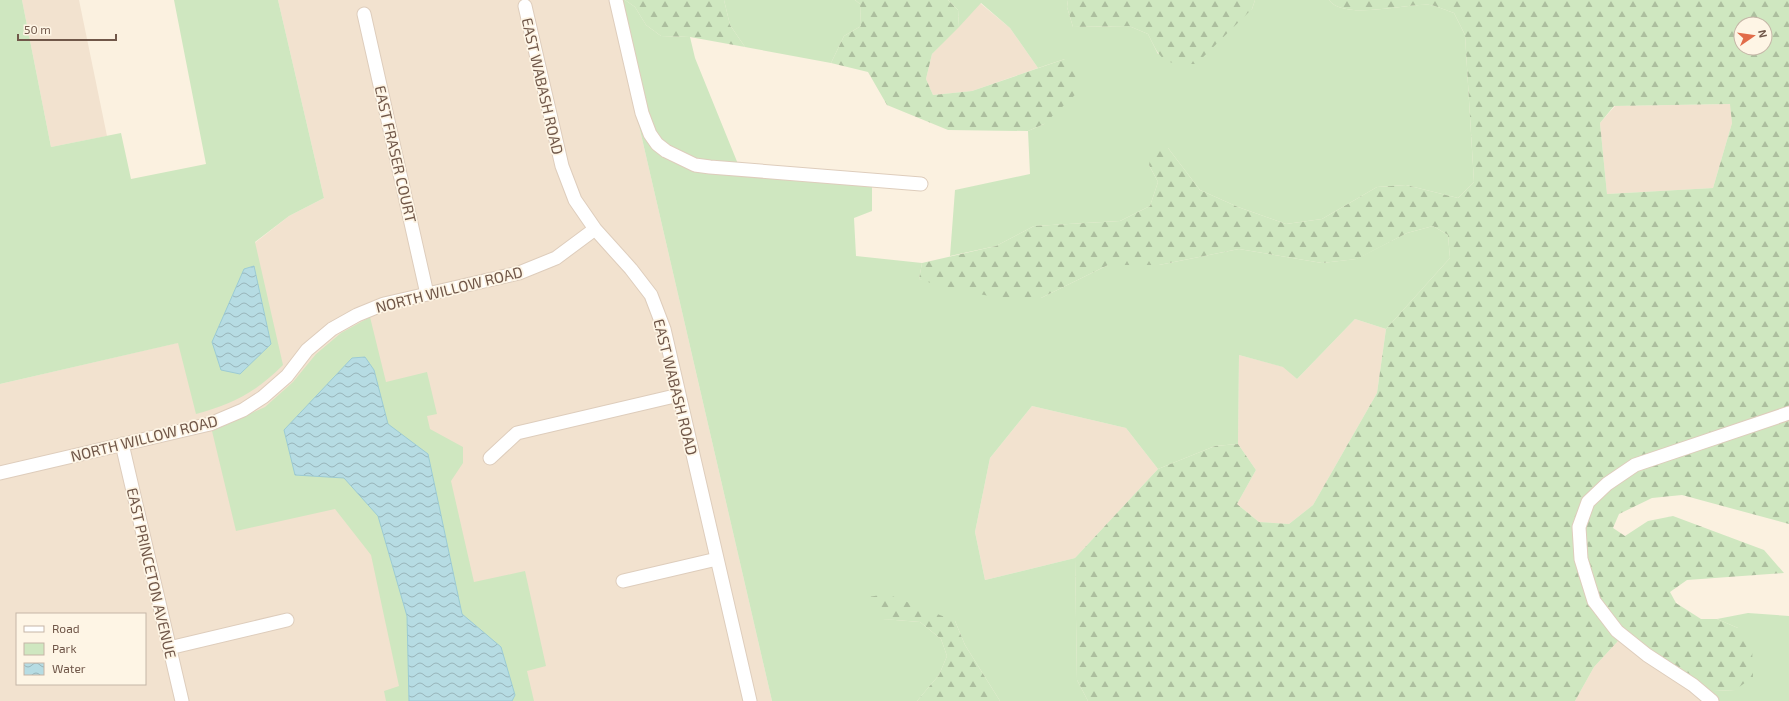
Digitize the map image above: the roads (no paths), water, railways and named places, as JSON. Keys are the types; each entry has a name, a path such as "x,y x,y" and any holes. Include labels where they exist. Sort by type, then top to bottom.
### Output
{"street":[{"path":"616,0 646,125 657,144 666,151 695,165 710,168 921,184"},
{"name":"EAST WABASH ROAD","path":"525,6 562,166 575,200 595,229 631,269 651,295 664,329 750,701"},
{"name":"EAST FRASER COURT","path":"364,14 427,294"},
{"name":"NORTH WILLOW ROAD","path":"0,473 210,424 243,410 263,397 287,376 307,350 332,329 357,315 384,304 519,273 556,258 595,229"},
{"path":"490,458 517,433 679,395"},
{"path":"1712,701 1617,632 1594,601 1580,559 1579,527 1588,502 1607,484 1635,465 1789,413"},
{"name":"EAST PRINCETON AVENUE","path":"122,444 182,701"},
{"path":"624,581 717,559"},
{"path":"169,648 288,620"}],"water":[{"path":"254,266 271,344 240,374 221,370 212,342 244,269"},
{"path":"365,357 374,370 388,424 428,454 462,614 501,647 515,695 512,701 409,701 407,616 378,516 344,478 295,475 284,430 352,358"}]}
